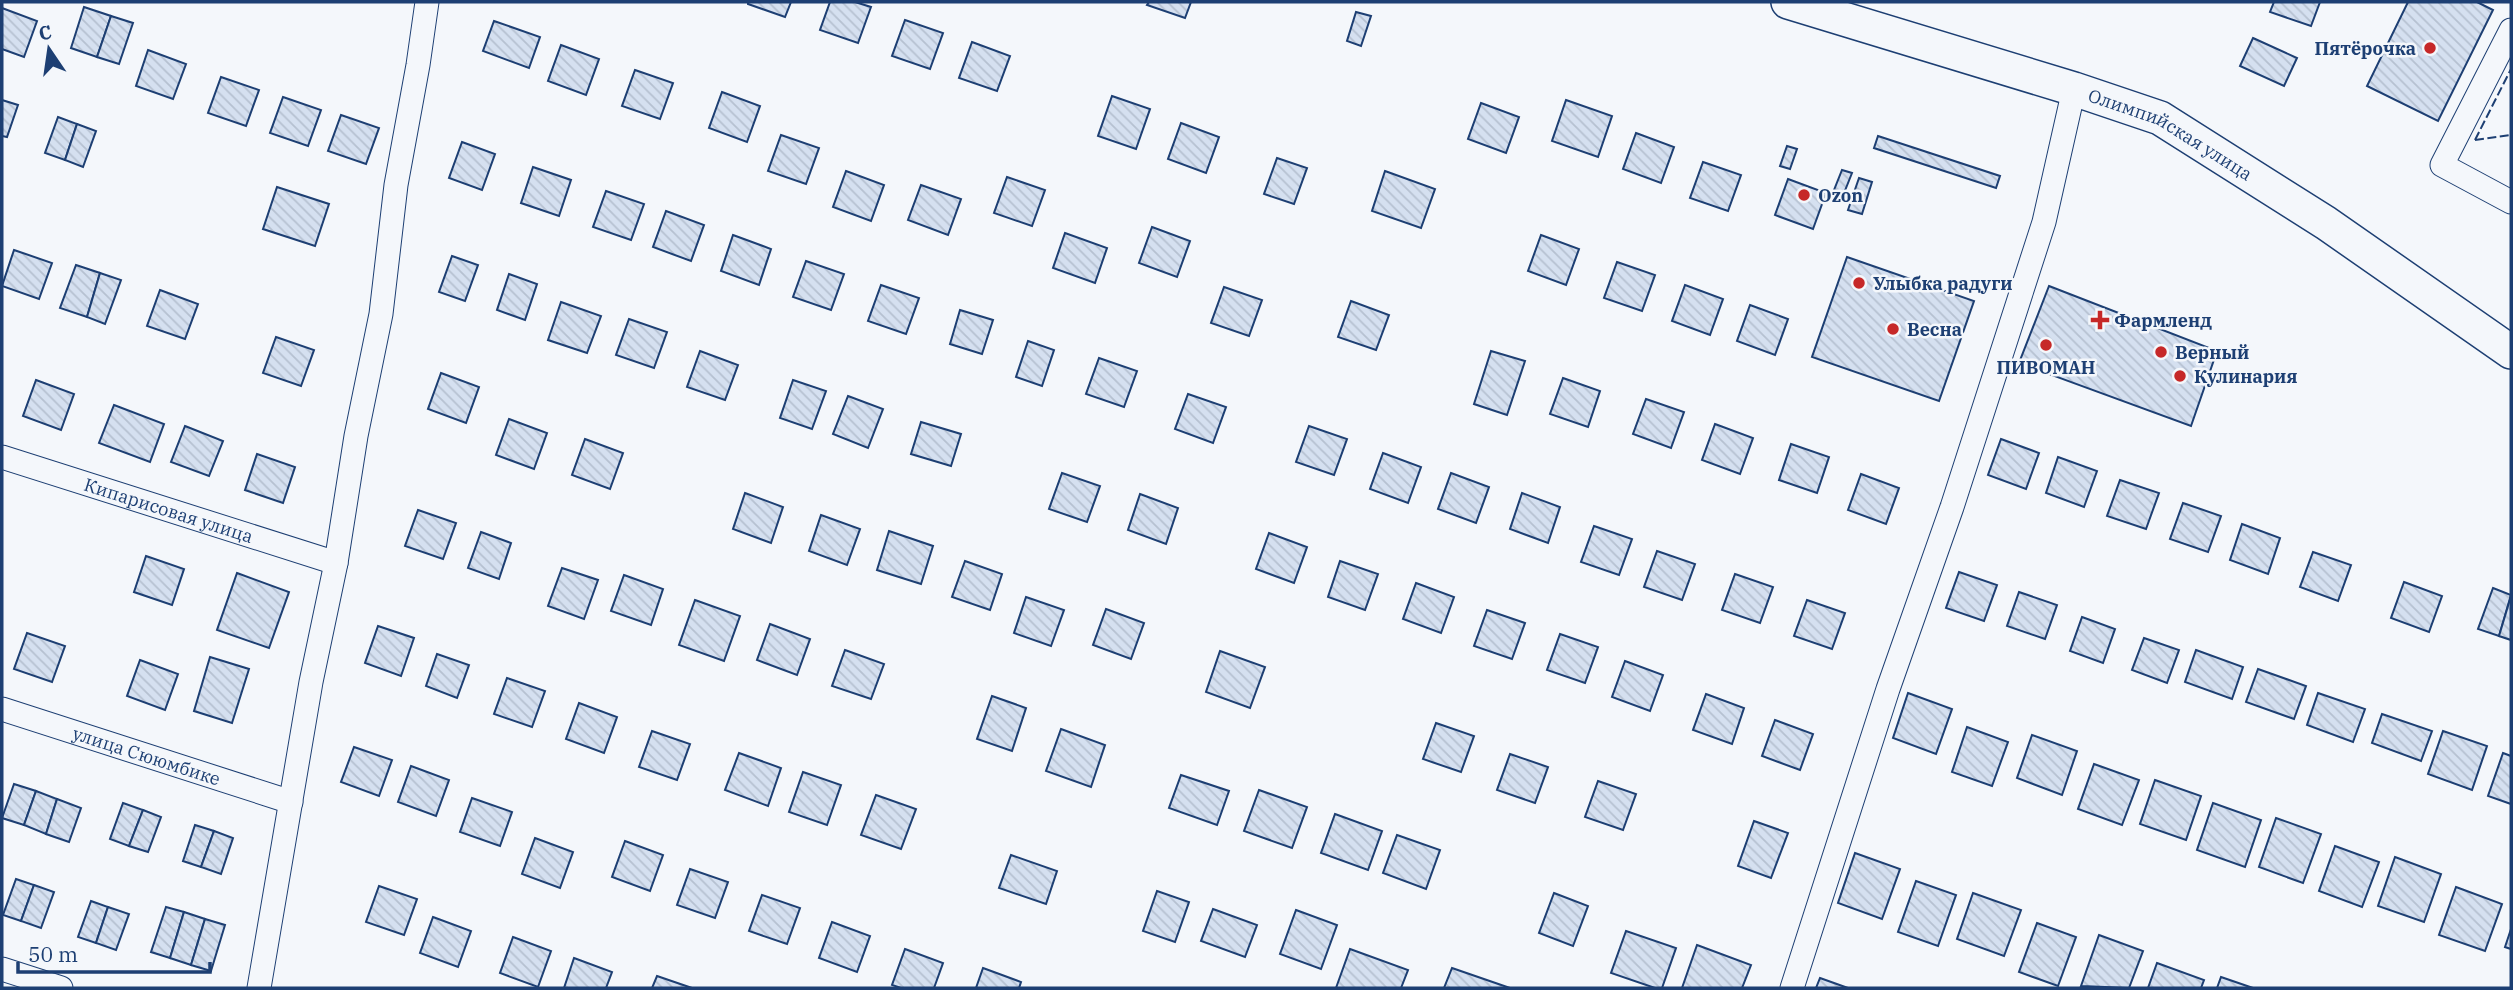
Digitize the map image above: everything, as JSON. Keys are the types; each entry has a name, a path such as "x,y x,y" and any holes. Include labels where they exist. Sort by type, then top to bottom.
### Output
{"street":[{"path":"259,988 311,682 336,563 356,436 381,314 396,185 427,2"},
{"name":"Олимпийская улица","path":"1788,2 2160,118 2326,223 2511,352"},
{"path":"2511,30 2442,165 2511,202"},
{"path":"1792,988 1888,689 1952,507 2044,222 2074,89"},
{"name":"Кипарисовая улица","path":"2,457 336,563"},
{"name":"улица Сююмбике","path":"2,709 291,802"},
{"path":"2,969 61,988"}],"building":[{"path":"748,2 791,2 785,17"},
{"path":"830,2 855,2 871,7 858,43 820,30"},
{"path":"1149,2 1191,2 1185,18 1147,5"},
{"path":"2274,2 2320,2 2311,26 2270,12"},
{"path":"2408,2 2477,2 2493,10 2438,121 2367,86"},
{"path":"84,7 111,16 97,57 71,48"},
{"path":"2,8 37,21 24,57 2,49"},
{"path":"1356,12 1371,16 1361,46 1347,41"},
{"path":"111,16 133,23 119,64 97,57"},
{"path":"905,20 943,33 930,69 892,56"},
{"path":"494,21 540,37 529,68 483,51"},
{"path":"2253,38 2297,58 2284,86 2240,66"},
{"path":"972,42 1010,56 997,91 959,78"},
{"path":"561,45 599,59 586,95 548,81"},
{"path":"148,50 186,64 173,99 136,86"},
{"path":"635,70 673,83 660,119 622,106"},
{"path":"221,77 259,90 246,126 208,113"},
{"path":"722,92 760,106 747,142 709,128"},
{"path":"1112,96 1150,109 1136,149 1098,136"},
{"path":"283,97 321,110 308,146 270,133"},
{"path":"2,100 18,105 7,137 2,136"},
{"path":"1566,100 1612,116 1598,157 1552,141"},
{"path":"1481,103 1519,117 1506,153 1468,139"},
{"path":"341,115 379,128 366,164 328,151"},
{"path":"58,117 77,124 65,160 45,153"},
{"path":"1181,123 1219,137 1206,173 1168,159"},
{"path":"77,124 96,131 83,167 65,160"},
{"path":"1636,133 1674,147 1661,183 1623,169"},
{"path":"781,135 819,148 806,184 768,171"},
{"path":"1878,136 2000,176 1996,188 1874,148"},
{"path":"462,142 495,154 482,190 449,178"},
{"path":"1787,146 1797,149 1790,169 1780,166"},
{"path":"1277,158 1307,168 1294,204 1264,194"},
{"path":"1703,162 1741,175 1728,211 1690,198"},
{"path":"533,167 571,180 559,216 521,203"},
{"path":"1842,170 1852,173 1844,193 1834,190"},
{"path":"846,171 884,185 871,221 833,207"},
{"path":"1385,171 1435,189 1421,228 1372,211"},
{"path":"1007,177 1045,190 1032,226 994,213"},
{"path":"1859,178 1872,182 1862,214 1848,210"},
{"path":"1788,179 1826,193 1813,229 1775,215"},
{"path":"921,185 961,199 948,235 908,220"},
{"path":"277,187 329,204 315,246 263,229"},
{"path":"606,191 644,204 631,240 593,227"},
{"path":"666,211 704,225 691,261 653,247"},
{"path":"1152,227 1190,241 1177,277 1139,263"},
{"path":"1065,233 1107,248 1095,283 1053,268"},
{"path":"733,235 771,249 759,285 721,271"},
{"path":"1541,235 1579,249 1566,285 1528,271"},
{"path":"14,250 52,263 39,299 2,286"},
{"path":"452,256 478,265 465,301 439,292"},
{"name":"Весна","path":"1847,257 1974,301 1939,401 1812,357"},
{"path":"806,261 844,274 831,310 793,297"},
{"path":"1617,262 1655,275 1642,311 1604,298"},
{"path":"76,265 100,273 87,317 60,308"},
{"path":"100,273 121,280 105,324 87,317"},
{"path":"509,274 537,284 525,320 497,310"},
{"path":"881,285 919,298 906,334 868,321"},
{"path":"1685,285 1723,299 1710,335 1672,321"},
{"path":"2049,286 2217,351 2191,426 2019,363"},
{"path":"1224,287 1262,300 1249,336 1211,323"},
{"path":"160,290 198,304 185,339 147,326"},
{"path":"1351,301 1389,315 1376,350 1338,337"},
{"path":"561,302 601,316 587,353 548,340"},
{"path":"1750,305 1788,319 1775,355 1737,341"},
{"path":"960,310 993,320 982,354 950,344"},
{"path":"629,319 667,332 654,368 616,355"},
{"path":"276,337 314,350 301,386 263,373"},
{"path":"1028,341 1054,350 1042,386 1016,377"},
{"path":"700,351 738,365 725,400 687,387"},
{"path":"1491,351 1525,361 1507,415 1474,404"},
{"path":"1099,358 1137,371 1124,407 1086,394"},
{"path":"441,373 479,387 466,423 428,409"},
{"path":"1563,378 1600,391 1588,427 1550,414"},
{"path":"36,380 74,394 61,430 23,416"},
{"path":"793,380 826,391 812,429 780,418"},
{"path":"1188,394 1226,407 1213,443 1175,429"},
{"path":"848,396 883,409 868,448 833,434"},
{"path":"1646,399 1684,412 1671,448 1633,434"},
{"path":"114,405 164,424 150,462 99,443"},
{"path":"509,419 547,433 534,469 496,455"},
{"path":"921,422 961,434 951,466 911,454"},
{"path":"1715,424 1753,438 1740,474 1702,460"},
{"path":"185,426 223,441 209,476 171,462"},
{"path":"1309,426 1347,439 1334,475 1296,462"},
{"path":"585,439 623,453 610,489 572,475"},
{"path":"2001,439 2039,453 2026,489 1988,475"},
{"path":"1791,444 1829,457 1817,493 1779,480"},
{"path":"1383,453 1421,467 1408,503 1370,489"},
{"path":"257,454 295,467 283,503 245,490"},
{"path":"2058,457 2097,471 2084,507 2046,493"},
{"path":"1062,473 1100,486 1087,522 1049,509"},
{"path":"1451,473 1489,487 1476,523 1438,509"},
{"path":"1861,474 1899,488 1886,524 1848,510"},
{"path":"2120,480 2159,493 2146,529 2107,516"},
{"path":"745,493 783,507 771,543 733,529"},
{"path":"1522,493 1560,507 1548,543 1510,529"},
{"path":"1140,494 1178,508 1166,544 1128,530"},
{"path":"2183,503 2221,516 2208,552 2170,539"},
{"path":"418,510 456,523 443,559 405,546"},
{"path":"821,515 860,529 847,565 809,551"},
{"path":"2242,524 2280,538 2268,574 2230,560"},
{"path":"1594,526 1632,539 1619,575 1581,562"},
{"path":"889,531 933,546 921,584 877,570"},
{"path":"481,532 511,543 499,579 468,568"},
{"path":"1269,533 1307,547 1294,583 1256,569"},
{"path":"1657,551 1695,564 1682,600 1644,587"},
{"path":"2313,552 2351,565 2338,601 2300,587"},
{"path":"146,556 184,569 172,605 134,592"},
{"path":"965,561 1002,574 990,610 952,597"},
{"path":"1340,561 1378,574 1365,610 1328,597"},
{"path":"562,568 598,580 584,619 548,606"},
{"path":"1959,572 1997,585 1984,621 1946,608"},
{"path":"237,573 289,592 269,648 217,630"},
{"path":"1735,574 1773,587 1760,623 1722,610"},
{"path":"624,575 663,589 651,625 611,611"},
{"path":"2404,582 2442,596 2429,632 2391,618"},
{"path":"1416,583 1454,597 1441,633 1403,619"},
{"path":"2493,588 2511,595 2499,636 2478,629"},
{"path":"2019,592 2057,605 2045,639 2007,626"},
{"path":"2511,596 2511,640 2499,636"},
{"path":"1026,597 1064,610 1051,646 1014,633"},
{"path":"695,600 740,616 724,661 679,645"},
{"path":"1807,600 1845,613 1832,649 1794,636"},
{"path":"1106,609 1144,623 1131,659 1093,645"},
{"path":"1487,610 1525,623 1512,659 1474,646"},
{"path":"2082,617 2115,629 2103,663 2070,651"},
{"path":"770,624 810,639 797,675 757,660"},
{"path":"378,626 414,638 401,676 365,663"},
{"path":"27,633 65,646 52,682 14,669"},
{"path":"1560,634 1598,647 1585,683 1547,670"},
{"path":"2144,638 2179,650 2167,683 2132,670"},
{"path":"845,650 884,664 871,699 832,686"},
{"path":"2196,650 2243,667 2232,699 2185,682"},
{"path":"1220,651 1265,667 1250,708 1206,692"},
{"path":"437,654 469,665 457,698 426,686"},
{"path":"210,657 249,669 232,723 194,711"},
{"path":"140,660 178,674 165,710 127,696"},
{"path":"1625,661 1663,675 1650,711 1612,697"},
{"path":"2258,669 2306,686 2294,719 2246,702"},
{"path":"507,678 545,691 532,727 494,714"},
{"path":"1908,693 1952,709 1936,754 1893,738"},
{"path":"2318,693 2365,709 2353,742 2307,725"},
{"path":"1706,694 1744,708 1732,744 1693,730"},
{"path":"992,696 1026,708 1012,751 977,739"},
{"path":"579,703 617,717 604,753 566,739"},
{"path":"2382,714 2432,731 2421,761 2372,743"},
{"path":"1775,720 1813,734 1800,770 1762,756"},
{"path":"1436,723 1474,736 1461,772 1423,759"},
{"path":"1967,727 2008,742 1992,786 1952,772"},
{"path":"1061,729 1105,745 1091,787 1046,771"},
{"path":"652,731 690,744 677,780 639,767"},
{"path":"2443,731 2487,746 2472,790 2428,774"},
{"path":"2032,735 2077,751 2062,795 2017,778"},
{"path":"354,747 392,760 379,796 341,782"},
{"path":"739,753 781,768 768,806 725,790"},
{"path":"2503,753 2511,756 2511,804 2488,796"},
{"path":"1510,754 1548,767 1535,803 1497,790"},
{"path":"2094,764 2139,780 2122,825 2078,809"},
{"path":"411,766 449,780 436,816 398,802"},
{"path":"803,772 841,785 827,825 789,812"},
{"path":"1181,775 1229,791 1217,825 1169,808"},
{"path":"2155,780 2201,796 2186,840 2140,824"},
{"path":"1598,781 1636,794 1623,830 1585,817"},
{"path":"14,784 36,791 24,825 2,818"},
{"path":"1259,790 1307,807 1292,848 1244,831"},
{"path":"36,791 57,799 46,834 24,825"},
{"path":"876,795 916,809 901,849 861,835"},
{"path":"472,798 512,812 500,846 460,832"},
{"path":"57,799 81,808 69,842 46,834"},
{"path":"123,803 143,810 129,846 110,839"},
{"path":"2213,803 2261,820 2245,867 2197,850"},
{"path":"143,810 161,817 148,852 129,846"},
{"path":"1335,814 1382,831 1368,870 1321,853"},
{"path":"2276,818 2321,834 2303,883 2259,867"},
{"path":"1754,821 1788,833 1771,878 1738,866"},
{"path":"195,825 214,831 201,867 183,861"},
{"path":"214,831 233,838 221,874 201,867"},
{"path":"1397,835 1440,850 1426,889 1383,873"},
{"path":"535,838 573,852 560,888 522,874"},
{"path":"625,841 663,855 650,891 612,877"},
{"path":"2335,846 2379,862 2362,907 2319,891"},
{"path":"1855,853 1900,869 1882,919 1838,903"},
{"path":"1011,855 1057,871 1046,904 999,888"},
{"path":"2395,857 2441,874 2424,922 2378,906"},
{"path":"690,869 728,882 715,918 677,905"},
{"path":"16,879 34,885 21,921 3,915"},
{"path":"1916,881 1956,895 1938,946 1898,932"},
{"path":"34,885 54,892 41,928 21,921"},
{"path":"379,886 417,899 404,935 366,922"},
{"path":"2456,887 2502,904 2485,951 2439,935"},
{"path":"1157,891 1189,902 1175,942 1143,931"},
{"path":"1554,893 1588,906 1573,946 1539,933"},
{"path":"1973,893 2021,910 2004,956 1957,939"},
{"path":"762,895 800,908 787,944 749,931"},
{"path":"91,901 108,907 96,943 78,937"},
{"path":"108,907 129,914 116,950 96,943"},
{"path":"166,907 184,912 170,958 151,952"},
{"path":"1213,909 1257,925 1245,957 1201,941"},
{"path":"1296,910 1337,925 1321,969 1280,954"},
{"path":"184,912 205,919 191,965 170,958"},
{"path":"433,917 471,931 458,967 420,953"},
{"path":"205,919 225,925 211,971 191,965"},
{"path":"832,922 870,936 857,972 819,958"},
{"path":"2037,923 2076,937 2058,986 2019,972"},
{"path":"2511,929 2511,949 2505,947"},
{"path":"1626,931 1676,948 1662,988 1611,973"},
{"path":"2099,935 2143,951 2129,988 2081,986"},
{"path":"513,937 551,951 538,987 500,973"},
{"path":"1697,945 1751,965 1742,988 1682,988"},
{"path":"905,949 943,963 934,988 901,988 892,985"},
{"path":"1350,949 1408,970 1401,988 1336,988"},
{"path":"574,958 612,972 606,988 564,988"},
{"path":"2157,963 2204,980 2201,988 2148,988"},
{"path":"983,968 1021,982 1019,988 976,988"},
{"path":"1452,968 1510,988 1444,988"},
{"path":"657,976 692,988 652,988"},
{"path":"2221,977 2253,988 2217,988"},
{"path":"1820,978 1848,988 1816,988"}],"fence":[{"path":"2475,140 2511,69"},
{"path":"2475,140 2511,135"}],"place":[{"name":"Пятёрочка","path":"2430,48"},
{"name":"Ozon","path":"1804,195"},
{"name":"Улыбка радуги","path":"1859,283"},
{"name":"Фармленд","path":"2100,320"},
{"name":"Весна","path":"1893,329"},
{"name":"ПИВОМАН","path":"2046,345"},
{"name":"Верный","path":"2161,352"},
{"name":"Кулинария","path":"2180,376"}]}
